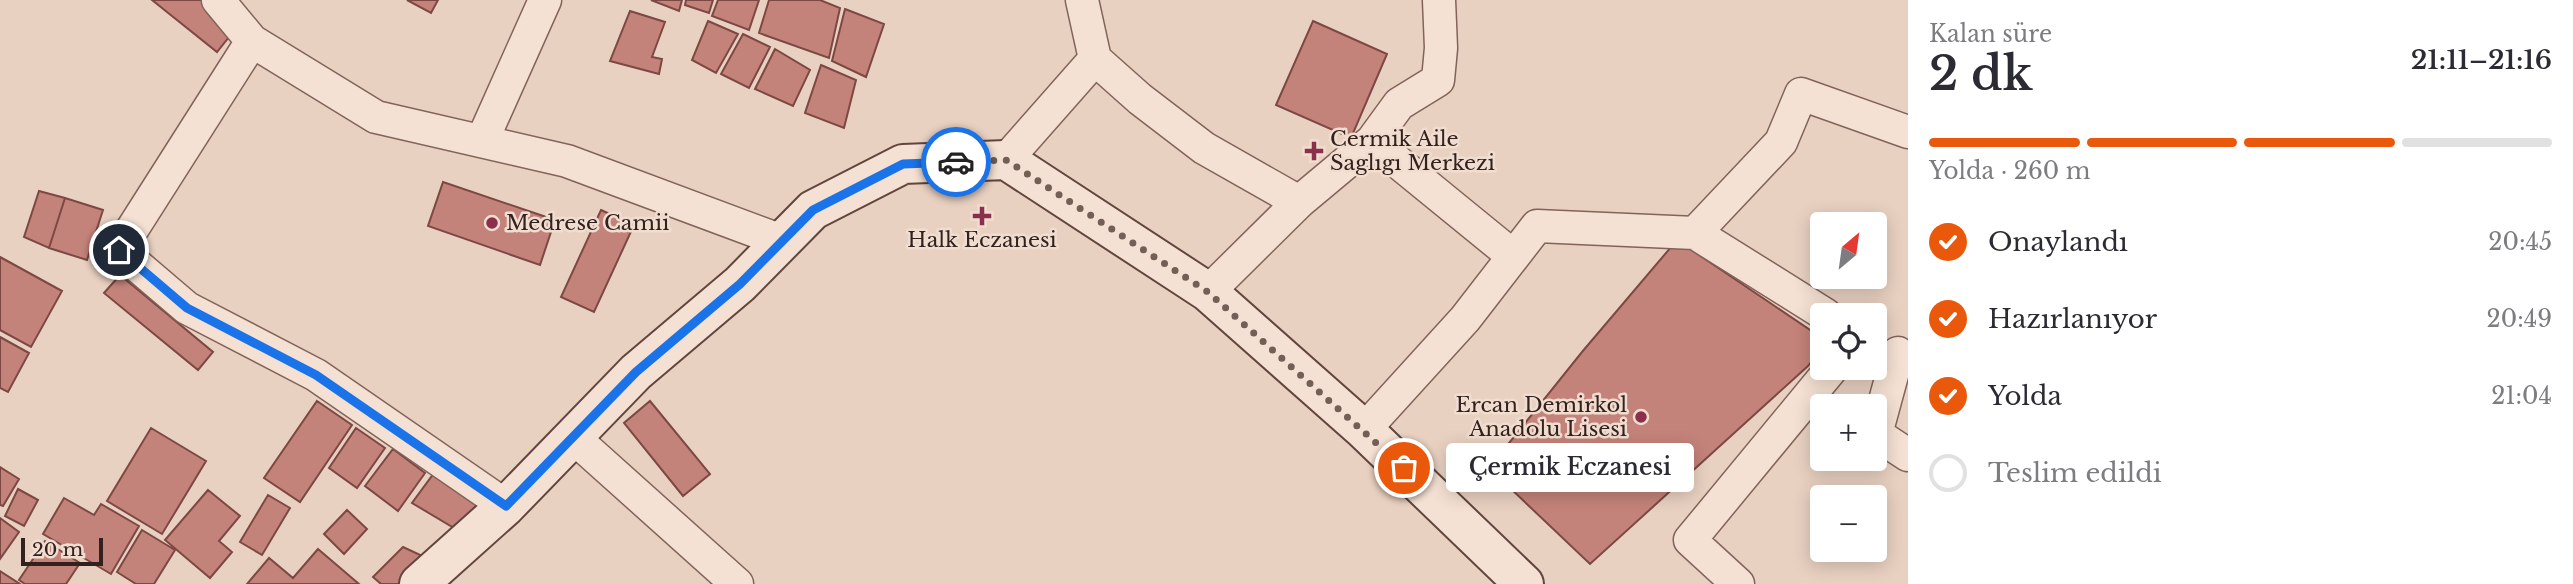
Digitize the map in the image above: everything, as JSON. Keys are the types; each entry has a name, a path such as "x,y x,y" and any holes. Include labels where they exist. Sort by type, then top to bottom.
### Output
{"street":[{"path":"218,0 252,41 376,117 567,161 782,242"},
{"path":"482,141 545,0"},
{"path":"1082,0 1095,59 1139,99 1204,148 1299,202"},
{"path":"1208,292 1299,202 1372,141 1399,104 1438,80 1441,48 1439,0"},
{"path":"252,41 119,250 187,308 316,375 506,506"},
{"path":"1006,160 1095,59"},
{"path":"1695,233 1781,142 1801,94 1908,132"},
{"path":"1372,141 1513,256"},
{"path":"436,578 636,372 740,284 813,210 903,164 1006,160 1208,292 1364,430 1524,584"},
{"path":"1364,430 1465,319 1537,226 1695,233 1810,305"},
{"path":"1894,351 1876,434 1908,455"},
{"path":"1738,584 1690,540 1822,380"},
{"path":"573,437 737,584"}],"building":[{"path":"152,0 203,0 237,27 217,52"},
{"path":"407,0 438,0 431,13"},
{"path":"651,0 682,0 679,11"},
{"path":"686,0 713,0 709,13 685,5"},
{"path":"718,0 759,0 749,30 712,16"},
{"path":"769,0 820,0 840,8 829,58 759,33"},
{"path":"845,9 884,24 866,77 832,61"},
{"path":"630,11 665,22 652,57 662,59 659,74 610,61"},
{"path":"708,21 738,34 716,73 692,60"},
{"path":"1313,21 1387,54 1351,138 1276,105"},
{"path":"743,34 770,47 749,88 721,74"},
{"path":"775,49 810,70 793,106 755,89"},
{"path":"821,65 856,80 844,128 805,113"},
{"name":"Medrese Camii","path":"443,182 555,220 540,265 428,226"},
{"path":"39,191 65,198 49,248 24,237"},
{"path":"65,198 103,210 87,260 49,248"},
{"path":"601,210 634,225 594,312 561,297"},
{"name":"Ercan Demirkol Anadolu Lisesi","path":"1677,240 1810,330 1808,366 1590,564 1489,468"},
{"path":"0,257 62,291 31,347 0,330"},
{"path":"120,275 213,352 198,370 104,293"},
{"path":"0,337 29,353 8,392 0,388"},
{"path":"317,401 352,425 300,502 264,478"},
{"path":"650,401 710,474 683,496 624,423"},
{"path":"151,428 206,461 162,534 107,501"},
{"path":"356,428 385,448 357,488 329,468"},
{"path":"393,449 425,473 398,511 365,486"},
{"path":"0,467 19,479 3,506 0,505"},
{"path":"437,469 489,508 464,534 412,503"},
{"path":"18,489 38,500 24,526 5,516"},
{"path":"208,490 240,516 219,541 232,552 210,578 165,540"},
{"path":"268,495 290,508 262,555 240,542"},
{"path":"64,498 94,515 101,504 139,526 111,574 43,534"},
{"path":"347,510 367,529 344,554 324,534"},
{"path":"0,518 19,532 0,559"},
{"path":"142,530 175,550 154,584 136,584 117,572"},
{"path":"45,541 80,563 66,584 25,584 19,580"},
{"path":"403,547 431,560 407,584 381,584 373,577"},
{"path":"318,549 359,584 247,584 269,558 293,578"},
{"path":"0,571 20,584 0,584"}],"way so far":[{"path":"956,162 1006,160 1208,292 1404,468"}],"place":[{"name":"Cermik Aile Saglıgı Merkezi","path":"1314,151"},
{"name":"Halk Eczanesi","path":"982,216"},
{"name":"Medrese Camii","path":"492,223"},
{"name":"Ercan Demirkol Anadolu Lisesi","path":"1641,417"},
{"name":"Çermik Eczanesi","path":"1404,468"}],"route":[{"path":"119,250 187,308 316,375 506,506 636,372 740,284 813,210 903,164 956,162"}]}
